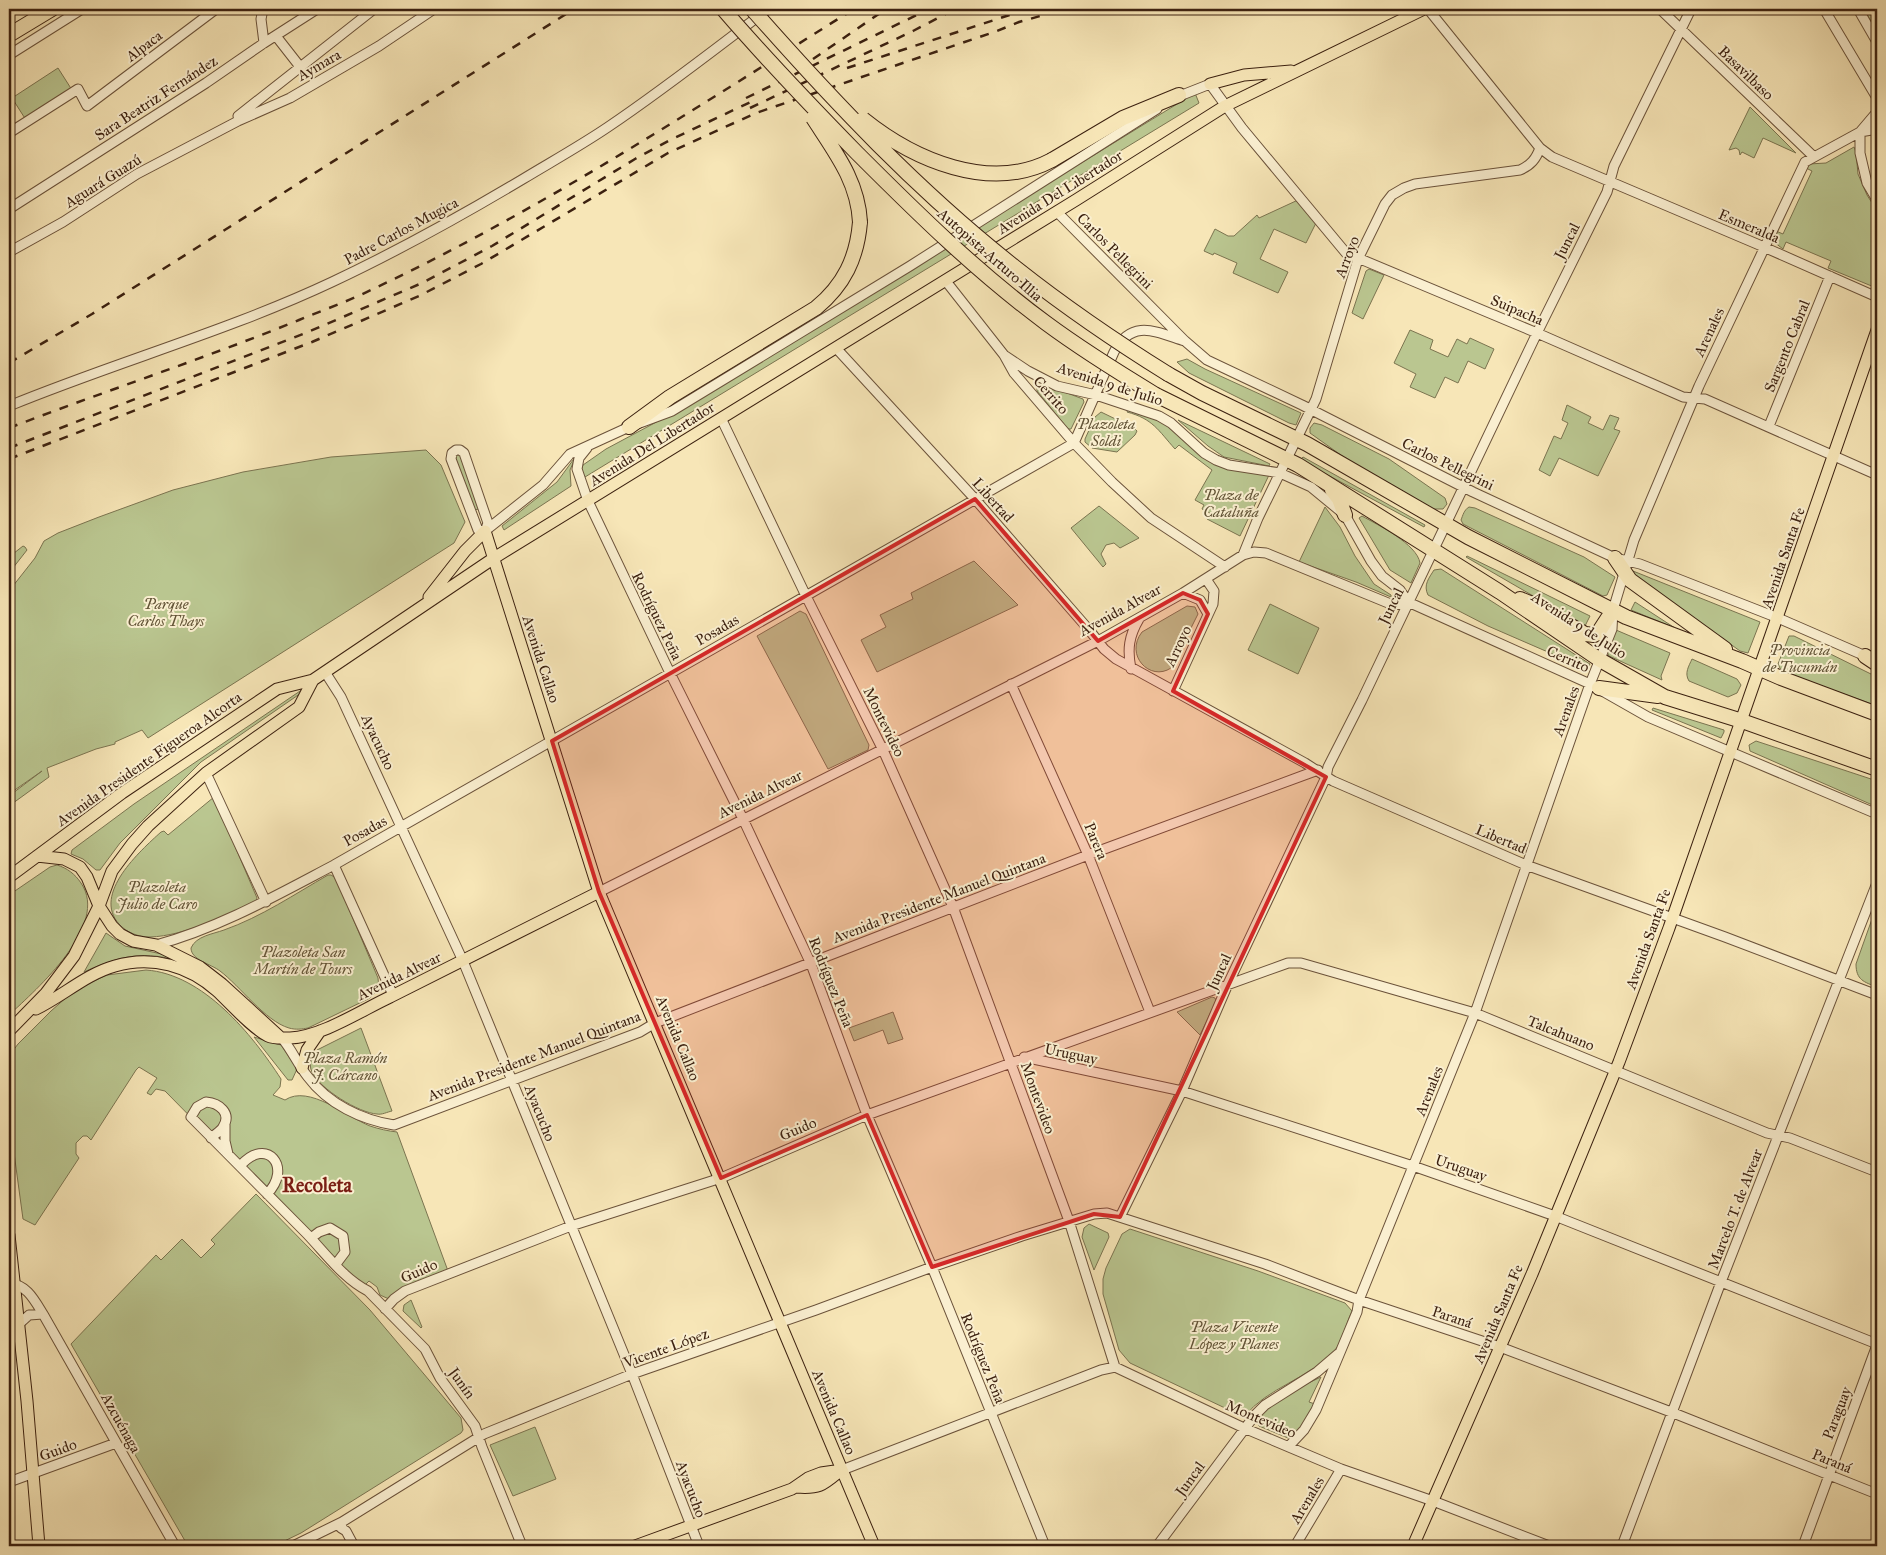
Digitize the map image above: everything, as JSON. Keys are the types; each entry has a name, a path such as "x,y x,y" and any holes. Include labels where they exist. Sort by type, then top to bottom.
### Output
{"highway":[{"path":"9,35 52,9"},
{"name":"Autopista Arturo Illia","path":"723,9 795,90 922,217 986,274 1045,322 1080,347 1156,395 1287,460"},
{"name":"Autopista Arturo Illia","path":"752,9 880,146 1014,267 1080,316 1168,374 1202,393 1297,439"},
{"path":"811,74 858,115 886,136 910,149 952,167 974,172 1004,174 1032,169 1052,160 1124,118 1179,95"},
{"path":"629,427 670,397 816,308 825,301 845,276 856,249 860,222 855,189 844,163 795,90"},
{"name":"Avenida 9 de Julio","path":"1297,439 1445,524 1626,617 1877,714"},
{"name":"Avenida 9 de Julio","path":"1287,460 1500,592 1600,660 1665,696 1877,769"},
{"path":"1328,485 1339,499 1344,515"},
{"path":"1622,559 1625,574 1630,580 1742,661"},
{"path":"1500,592 1537,606 1588,635 1598,633 1613,610"},
{"path":"1594,686 1665,696"}],"main road":[{"name":"Avenida Del Libertador","path":"9,1031 13,1023 28,1013 59,978 74,956 99,906 109,878 124,853 148,826 206,772 299,707 313,680 494,558 1057,212 1225,106 1295,70 1424,9"},
{"path":"1210,84 1244,75 1295,70"},
{"name":"Avenida Santa Fe","path":"1413,1546 1500,1347 1615,1071 1673,918 1877,330"},
{"path":"422,606 465,551 485,531"},
{"name":"Avenida Callao","path":"485,531 599,892 721,1178 874,1546"},
{"name":"Avenida Presidente Figueroa Alcorta","path":"9,876 122,793 277,689 313,680"},
{"path":"37,856 64,859 80,867 87,877 99,906 112,926 123,936 132,941 156,945 182,957 210,974 282,1038"},
{"name":"Avenida Alvear","path":"28,1013 105,969 128,962 150,961 167,964 194,974 217,991 263,1033 269,1036 282,1038 304,1037 463,961 599,892"},
{"path":"302,1068 307,1050 320,1031"},
{"path":"9,1235 12,1284 19,1324 34,1473 39,1546"},
{"path":"635,1546 796,1487 808,1478 821,1473 842,1470"}],"street":[{"path":"9,55 82,9"},
{"name":"Alpaca","path":"9,133 78,89 88,106 216,9"},
{"path":"262,9 261,19 264,43"},
{"name":"Sara Beatriz Fernández","path":"9,209 206,84 264,43 317,9"},
{"path":"212,136 374,9"},
{"name":"Aymara","path":"212,136 238,121 290,98 379,46 434,9"},
{"name":"Padre Carlos Mugica","path":"9,406 120,363 183,343 331,283 381,258 490,198 606,129 768,9"},
{"path":"1428,9 1540,148 1552,157 1609,182"},
{"name":"Basavilbaso","path":"1660,9 1813,156"},
{"name":"Juncal","path":"1120,1217 1182,1091 1228,984 1326,777 1328,767 1607,192 1614,166 1691,9"},
{"path":"1824,9 1877,98"},
{"path":"1858,9 1877,42"},
{"path":"276,36 300,68"},
{"name":"Avenida Del Libertador","path":"485,531 543,486 570,454 629,427 672,411 910,266 1179,95 1210,84"},
{"name":"Suipacha","path":"1210,84 1225,106 1346,253 1683,397 1705,399 1877,475"},
{"path":"1877,112 1860,132 1860,153 1863,173 1877,200"},
{"name":"Arenales","path":"1622,559 1634,540 1694,399 1805,162 1860,132 1877,128"},
{"name":"Aguará Guazú","path":"9,252 63,222 138,174 212,136"},
{"name":"Arroyo","path":"1243,555 1258,518 1316,398 1358,259 1382,209 1392,196 1404,188 1415,184 1520,170 1536,159 1540,148"},
{"name":"Esmeralda","path":"1609,182 1765,247 1877,297"},
{"name":"Carlos Pellegrini","path":"1057,212 1185,341 1207,360 1463,487 1622,559 1778,618 1873,661"},
{"name":"Sargento Cabral","path":"1769,426 1830,276"},
{"name":"Cerrito","path":"946,280 1004,355 1014,373 1074,443 1151,518 1225,567"},
{"path":"1074,443 1117,347 1130,333 1145,329 1185,341"},
{"name":"Libertad","path":"836,348 974,499 1110,655 1326,777 1526,865 1877,994"},
{"name":"Avenida 9 de Julio","path":"1004,355 1028,371 1070,390 1096,395 1150,412 1166,420 1204,453 1216,460 1229,465 1280,473 1311,487 1344,515 1378,570 1400,590 1408,602"},
{"name":"Montevideo","path":"721,418 882,750 952,907 1069,1221 1115,1367 1244,1428 1341,1469 1433,1501 1549,1546"},
{"name":"Posadas","path":"156,945 204,928 266,902 334,865 1074,443"},
{"name":"Rodríguez Peña","path":"591,444 581,454 576,469 588,501 670,673 743,819 811,964 867,1115 932,1267 1045,1546"},
{"name":"Avenida Callao","path":"456,450 462,451 464,455 488,523 485,531 478,530 451,459 452,453 456,450"},
{"name":"Cerrito","path":"1243,555 1250,552 1262,552 1393,605 1408,602 1594,686 1648,717 1877,814"},
{"name":"Avenida Alvear","path":"599,892 1098,641 1183,593 1243,555"},
{"name":"Arenales","path":"1289,1446 1297,1440 1310,1422 1357,1312 1359,1300 1475,1013 1526,865 1594,686 1600,660 1612,629 1613,610 1625,574"},
{"name":"Arroyo","path":"1173,691 1213,604 1214,595 1206,579"},
{"name":"Arroyo","path":"1183,593 1200,600 1208,614"},
{"path":"1131,668 1128,643 1139,618"},
{"name":"Ayacucho","path":"325,672 341,698 463,961 632,1374 698,1546"},
{"name":"Parera","path":"1011,684 1088,855 1150,1012"},
{"name":"Avenida Presidente Manuel Quintana","path":"302,1068 313,1083 342,1106 368,1119 394,1125 640,1032 655,1023 811,964 952,907 1328,767"},
{"path":"206,772 266,902"},
{"path":"334,865 393,995"},
{"name":"Marcelo T. de Alvear","path":"1622,1546 1721,1282 1877,883"},
{"name":"Talcahuano","path":"1228,984 1288,963 1301,963 1475,1013 1767,1133 1877,1172"},
{"name":"Guido","path":"385,1309 394,1298 405,1291 571,1226 721,1178 867,1115 1228,984"},
{"path":"282,1038 302,1068"},
{"name":"Uruguay","path":"1023,1057 1182,1091 1413,1166 1555,1216 1877,1344"},
{"name":"Junín","path":"225,1122 224,1111 214,1103 201,1104 191,1117 357,1286 368,1292 425,1349 440,1378 475,1426 522,1546"},
{"path":"211,1138 220,1131 225,1122"},
{"path":"225,1122 225,1141 228,1155"},
{"path":"240,1166 246,1159 255,1154 263,1153 272,1158 278,1168 278,1176 274,1186 267,1194"},
{"name":"Paraná","path":"1069,1221 1094,1214 1107,1213 1264,1264 1359,1300 1500,1347 1671,1412 1877,1494"},
{"name":"Vicente López","path":"293,1546 342,1522 478,1437 632,1374 932,1267 1069,1221"},
{"path":"311,1238 318,1232 330,1228 344,1236 345,1252 336,1264"},
{"name":"Azcuénaga","path":"12,1284 21,1286 43,1314 175,1546"},
{"path":"19,1324 30,1315 43,1314"},
{"name":"Paraguay","path":"1803,1546 1877,1344"},
{"name":"Arenales","path":"1244,1428 1265,1405 1317,1372 1340,1352"},
{"path":"842,1470 1101,1370 1115,1367"},
{"name":"Juncal","path":"1157,1546 1244,1428"},
{"name":"Guido","path":"9,1482 116,1443"},
{"name":"Arenales","path":"1295,1546 1341,1469"},
{"path":"342,1522 341,1528 346,1531 354,1546"}],"highlighted area":[{"path":"975,499 1098,641 1183,593 1200,600 1208,614 1173,691 1326,777 1120,1217 1094,1214 932,1267 867,1115 721,1178 599,892 552,741"}],"green space":[{"path":"1864,9 1877,9 1877,32"},
{"path":"58,68 72,90 26,120 12,98"},
{"path":"1195,93 1199,103 585,477 581,471 583,465 606,449 677,411"},
{"path":"1750,107 1796,153 1763,138 1754,158 1742,152 1740,155 1739,150 1736,148 1729,150"},
{"path":"1854,147 1858,174 1867,195 1877,211 1877,286 1874,287 1828,268 1831,261 1786,242 1783,249 1774,242 1776,231 1783,234 1812,171 1806,168 1809,164 1826,163"},
{"path":"1298,200 1317,221 1306,243 1274,229 1260,259 1288,272 1278,293 1233,273 1237,263 1214,253 1213,255 1204,251 1215,229 1228,236 1234,236 1257,215 1259,218"},
{"path":"1369,269 1384,275 1363,319 1352,313 1366,271"},
{"path":"1410,330 1433,340 1430,349 1448,357 1457,339 1467,344 1470,338 1494,349 1485,369 1468,361 1458,383 1445,377 1435,398 1410,387 1416,374 1394,363"},
{"path":"1187,359 1301,413 1296,425 1189,373 1177,362"},
{"path":"1043,384 1083,399 1084,402 1071,429 1068,429 1037,391 1037,387"},
{"path":"1567,405 1591,417 1588,423 1603,430 1610,415 1619,418 1614,429 1620,431 1598,476 1559,458 1550,476 1539,470 1554,436 1561,439 1568,423 1562,420"},
{"name":"Plaza de Cataluña","path":"1128,410 1143,413 1167,424 1202,455 1269,475 1240,536 1207,519 1210,513 1202,509 1204,505 1195,500 1212,470 1179,445 1175,449 1154,426 1143,418 1127,412"},
{"name":"Plazoleta Soldi","path":"1101,412 1137,431 1117,452 1092,448 1085,442 1095,417"},
{"path":"1178,420 1270,464 1269,466 1224,457"},
{"path":"1314,423 1322,425 1389,459 1445,498 1447,504 1443,509 1432,509 1352,463 1310,433 1310,428"},
{"name":"Parque Carlos Thays","path":"426,450 441,465 465,522 454,543 148,738 142,730 115,742 115,744 96,749 47,768 49,777 9,806 9,796 42,771 9,794 9,591 35,558 44,541 58,533 173,490 243,472 331,457"},
{"path":"458,454 460,455 479,509 474,510 455,457"},
{"path":"576,456 570,470 571,486 504,530 502,526 557,482"},
{"path":"1303,457 1425,525 1424,527 1300,460"},
{"path":"1099,506 1139,538 1120,548 1114,543 1106,545 1101,554 1106,564 1103,567 1071,528"},
{"path":"1325,507 1340,527 1355,556 1374,584 1391,595 1391,597 1356,582 1299,562"},
{"path":"1469,507 1584,557 1615,577 1607,595 1603,596 1463,524 1461,520"},
{"path":"1362,516 1387,530 1412,549 1420,563 1411,583 1390,570 1359,518"},
{"path":"23,546 27,550 9,573 9,557"},
{"path":"1466,557 1590,616 1585,626"},
{"path":"974,561 1018,605 877,672 861,640 886,627 880,615 913,599 911,593"},
{"path":"1441,569 1590,664 1587,669 1488,626 1428,595 1426,585 1429,579 1434,570"},
{"path":"1633,571 1760,622 1748,653 1740,651 1633,574"},
{"path":"1635,602 1675,628 1631,610"},
{"path":"1270,604 1319,628 1298,674 1248,650"},
{"path":"1187,606 1195,607 1198,614 1171,668 1155,672 1148,669 1142,664 1136,649 1137,641 1142,632"},
{"path":"800,611 806,614 869,745 868,750 828,769 757,636"},
{"path":"1616,630 1670,653 1661,676 1662,680 1609,656 1607,652"},
{"name":"Provincia de Tucumán","path":"1789,636 1794,636 1877,677 1877,706 1781,670 1778,664"},
{"path":"1692,659 1737,679 1741,685 1737,693 1728,697 1689,681 1687,672"},
{"path":"303,689 304,691 201,762 120,843 100,870 96,870 83,859 71,854 72,850 134,804"},
{"path":"1653,708 1724,730 1724,732 1721,738 1652,710"},
{"path":"1756,741 1877,781 1877,807 1750,751 1749,745"},
{"name":"Plazoleta Julio de Caro","path":"214,797 257,898 256,902 177,933 146,937 126,930 119,924 112,912 111,900 122,874 142,850 161,832 164,831 168,835"},
{"path":"57,865 70,872 81,883 87,900 86,918 78,936 52,973 9,1015 9,895 50,867"},
{"name":"Plazoleta San Martín de Tours","path":"328,875 336,878 378,978 379,989 370,998 308,1028 289,1028 262,1011 228,977 194,956 191,948 201,938 251,919"},
{"path":"1877,905 1877,987 1859,977 1856,964"},
{"path":"106,933 125,946 166,955 175,960 150,956 128,957 117,959 84,972"},
{"path":"146,970 167,974 187,982 206,994 224,1009 256,1044 281,1079 280,1087 273,1095 285,1100 295,1096 316,1099 370,1126 397,1132 448,1271 389,1299 380,1295 377,1287 369,1281 362,1288 357,1286 165,1091 156,1089 151,1095 147,1093 157,1078 139,1067 91,1140 87,1136 83,1136 76,1143 76,1154 79,1158 35,1225 23,1219 9,1116 9,1056 18,1044 51,1011 68,996 85,985 107,975"},
{"path":"1212,997 1216,1001 1200,1035 1177,1012"},
{"path":"893,1012 903,1039 888,1044 883,1030 854,1041 849,1028"},
{"name":"Plaza Ramón J. Cárcano","path":"361,1028 392,1111 383,1114 369,1113 341,1099 316,1079 310,1066 317,1050"},
{"path":"254,1037 281,1045 297,1069 292,1080 288,1080"},
{"path":"256,1194 370,1310 461,1418 463,1430 301,1533 274,1546 188,1546 71,1344 156,1255 161,1260 182,1239 201,1258 215,1244 211,1240"},
{"path":"1089,1224 1108,1233 1109,1237 1094,1270 1082,1237 1084,1228"},
{"name":"Plaza Vicente López y Planes","path":"1130,1229 1258,1271 1345,1303 1352,1311 1338,1346 1325,1360 1264,1398 1244,1417 1130,1363 1119,1350 1103,1294 1103,1279 1106,1268 1122,1234"},
{"path":"411,1300 421,1328 403,1311 404,1305"},
{"path":"1321,1377 1309,1402 1315,1404 1310,1418 1293,1438 1288,1438 1259,1426 1258,1420 1278,1400 1286,1394"},
{"path":"535,1427 556,1479 513,1496 490,1445"}],"railway":[{"path":"9,363 92,314 574,9"},
{"path":"9,428 299,320 364,293 435,258 558,192 854,9"},
{"path":"813,59 886,9"},
{"path":"746,98 929,9"},
{"path":"750,108 913,31 955,9"},
{"path":"847,68 1028,9"},
{"path":"9,459 312,342 419,296 481,264 668,153 756,113 1019,22 1065,9"},
{"path":"9,448 308,332 422,283 492,246 635,159 670,140 757,99"}],"district":[{"name":"Recoleta","path":"317,1185"}]}
